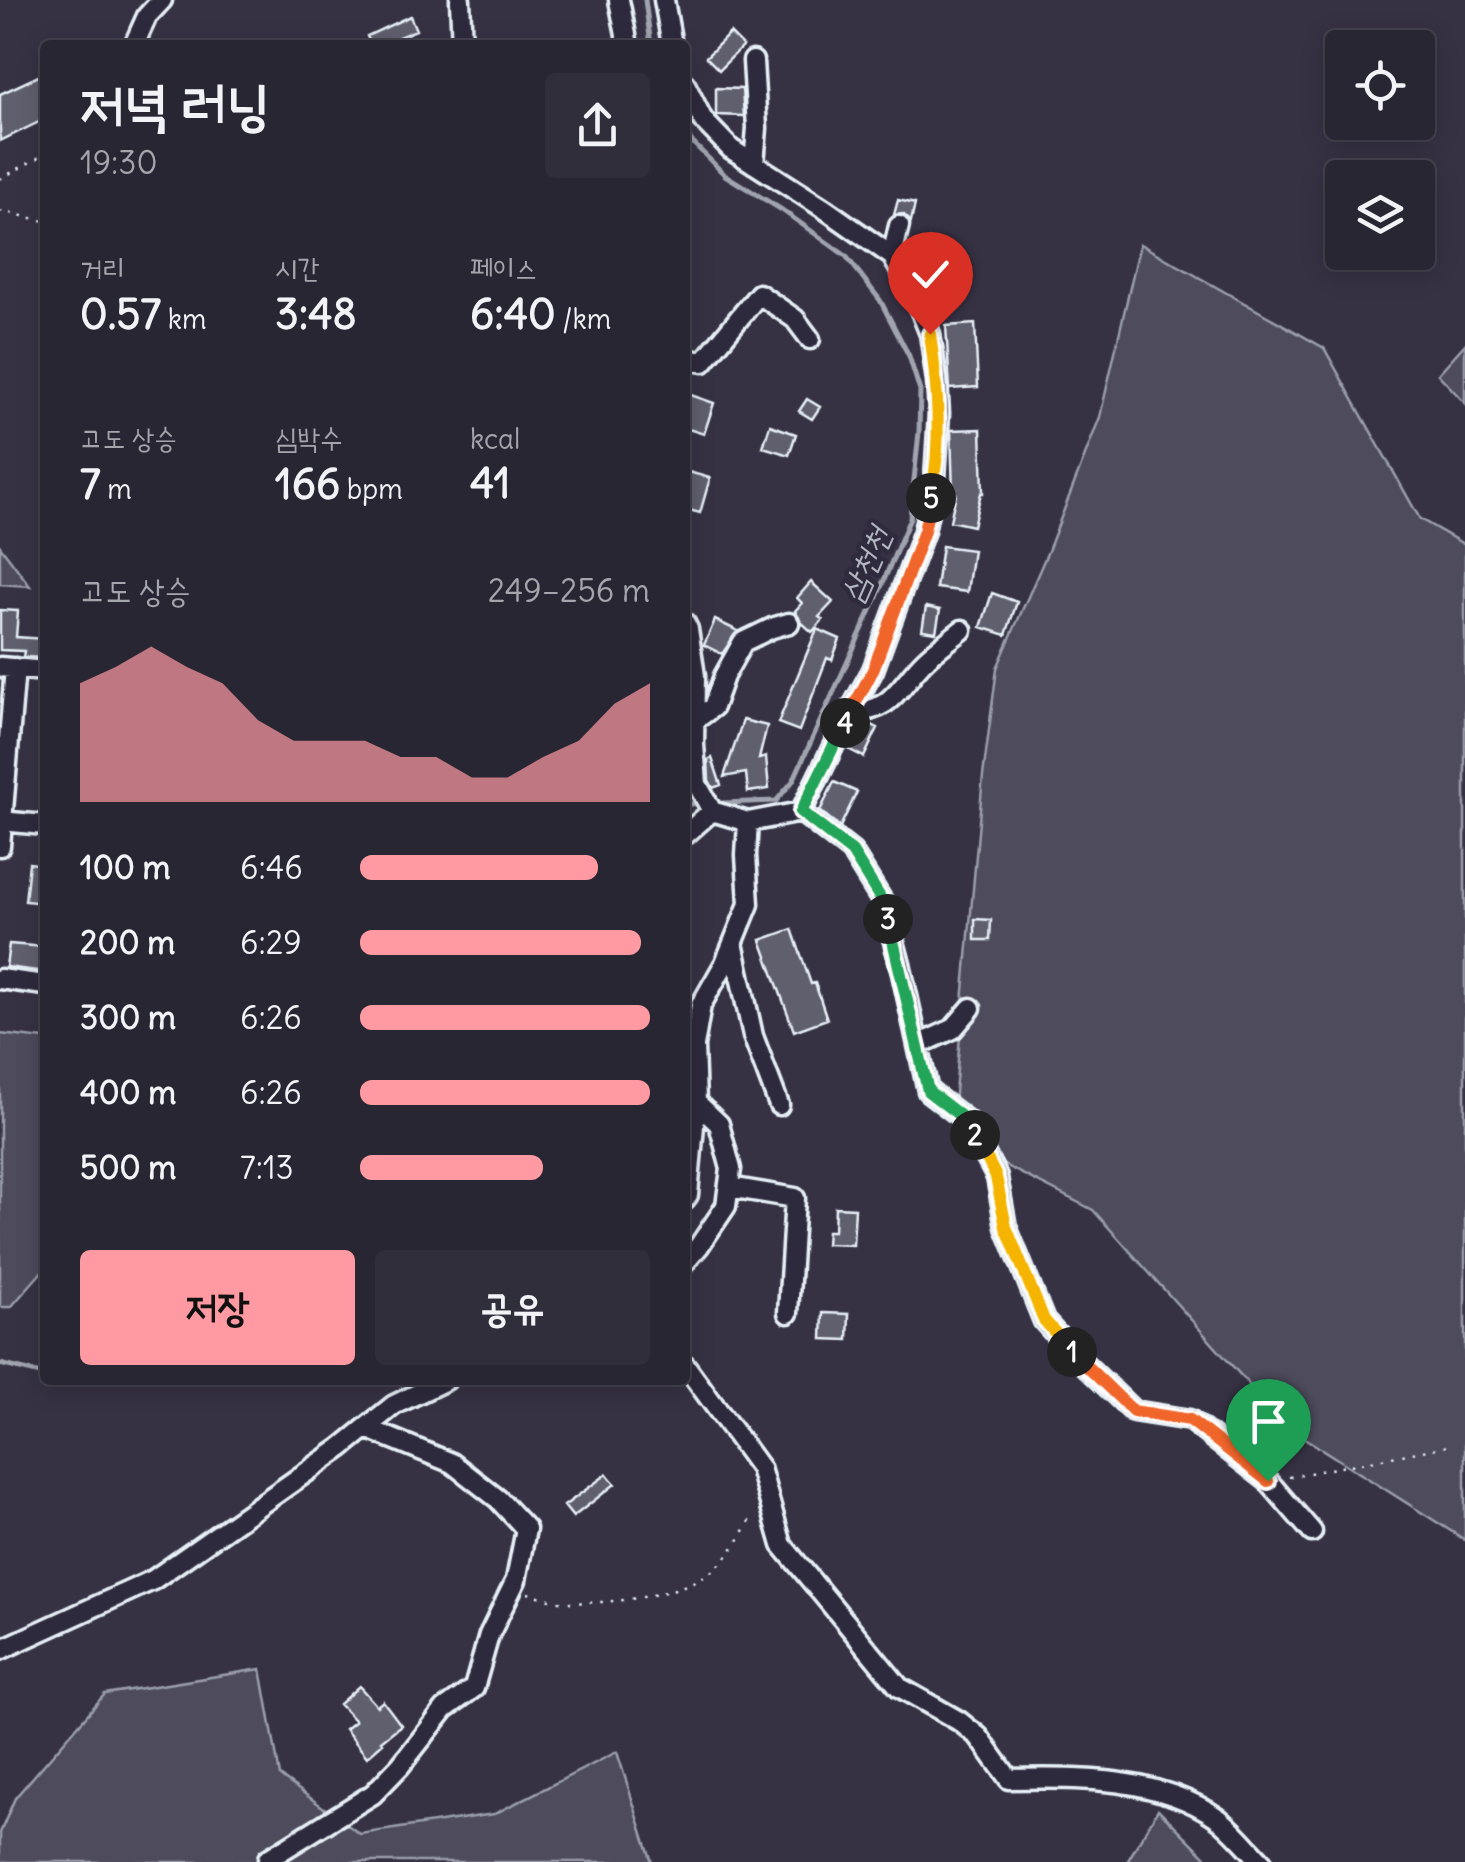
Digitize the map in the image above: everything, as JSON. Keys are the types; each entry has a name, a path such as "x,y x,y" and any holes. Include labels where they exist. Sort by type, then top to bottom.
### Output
{"street":[{"path":"136,40 148,16 162,0"},
{"path":"460,0 462,40"},
{"path":"620,0 627,40"},
{"path":"664,0 671,40"},
{"path":"753,60 757,128 754,164"},
{"path":"690,95 702,120 731,149 892,256 914,294 930,334 939,413 935,479 924,531 873,670 801,812"},
{"path":"892,256 899,226"},
{"path":"690,360 703,362 759,294 795,318 810,339"},
{"path":"694,721 713,707 724,676 743,642 789,623"},
{"path":"850,712 870,712 896,695 924,660 962,630"},
{"path":"690,642 695,676 697,784 712,811 748,822 801,812 852,852 884,904 928,1091 967,1121 996,1177 1006,1227 1044,1320 1133,1411 1190,1420 1268,1481 1312,1532"},
{"path":"0,846 7,668 40,671"},
{"path":"690,831 712,811"},
{"path":"1,821 40,824"},
{"path":"690,1168 696,1102 690,1053 701,1005 725,963 750,904 748,822"},
{"path":"733,942 753,1036 779,1105"},
{"path":"0,979 40,983"},
{"path":"918,1045 952,1029 971,1008"},
{"path":"690,1257 726,1206 731,1170 719,1124 696,1102"},
{"path":"728,1187 795,1198 788,1313"},
{"path":"690,1372 760,1468 782,1545 899,1687 959,1720 978,1737 1008,1779 1073,1777 1169,1792 1219,1819 1262,1862"},
{"path":"0,1650 153,1580 340,1448 394,1405 436,1385"},
{"path":"268,1859 373,1794 446,1710 474,1688 489,1634 516,1580 526,1529 498,1499 452,1463 366,1428"}],"path":[{"path":"0,178 40,157"},
{"path":"0,211 40,221"},
{"path":"1268,1481 1452,1445"},
{"path":"512,1588 565,1602 618,1600 669,1592 715,1569 737,1546 768,1494"}],"shaded area":[{"path":"1140,244 1324,348 1420,519 1465,545 1465,1540 1287,1427 1093,1210 951,1138 983,776 997,668 1100,417"},
{"path":"1465,344 1465,403 1438,374"},
{"path":"0,546 30,586 0,584"},
{"path":"0,1034 40,1038 40,1274 11,1307 0,1307"},
{"path":"261,1669 280,1776 360,1834 494,1814 617,1752 652,1862 0,1862 0,1833 15,1798 105,1694"},
{"path":"1158,1809 1211,1862 1127,1862"}],"building":[{"path":"410,16 416,30 391,40 369,40 367,36"},
{"path":"730,33 743,46 719,70 706,57"},
{"path":"40,75 40,121 0,141 0,94"},
{"path":"716,88 742,89 744,116 716,115"},
{"path":"898,200 915,204 911,222 903,214 894,215"},
{"path":"929,240 954,252 940,281 916,269"},
{"path":"975,324 978,387 950,389 946,326"},
{"path":"690,395 714,403 704,434 690,430"},
{"path":"807,399 820,407 812,419 799,411"},
{"path":"770,425 796,434 789,455 763,447"},
{"path":"981,429 983,493 973,526 950,521 956,494 951,430"},
{"path":"690,472 710,478 700,513 690,510"},
{"path":"942,546 973,550 967,592 936,588"},
{"path":"811,582 833,602 812,632 795,611 802,603 797,598"},
{"path":"992,593 1017,602 1006,635 981,627"},
{"path":"926,607 940,610 936,632 922,630"},
{"path":"0,610 18,611 16,637 40,639 40,658 23,657 24,651 0,650"},
{"path":"715,620 738,631 722,654 704,645"},
{"path":"817,629 840,639 832,660 827,658 799,731 778,723"},
{"path":"743,720 767,726 759,759 766,757 769,789 748,792 746,773 724,777"},
{"path":"858,724 878,728 864,757 846,748"},
{"path":"712,758 721,785 713,788 708,760"},
{"path":"834,782 857,792 840,827 820,811"},
{"path":"29,863 40,864 40,902 25,901"},
{"path":"975,919 991,920 990,940 975,940"},
{"path":"792,929 827,1019 794,1031 761,940"},
{"path":"9,944 40,947 40,971 6,967"},
{"path":"835,1207 855,1208 853,1245 826,1244 827,1231 834,1231"},
{"path":"823,1313 849,1314 848,1340 822,1339"},
{"path":"607,1474 615,1484 573,1517 564,1506"},
{"path":"359,1686 377,1706 383,1701 401,1725 367,1757 345,1729 355,1721 339,1704"}],"waterway":[{"name":"삼천천","path":"645,0 650,40"},
{"name":"삼천천","path":"690,139 725,175 846,256 880,300 909,356 920,391 910,518 793,781 776,801 722,803"},
{"name":"삼천천","path":"0,1364 40,1374"}],"route":[{"path":"930,334 939,413 935,479 924,531 873,670 801,812 852,852 884,904 928,1091 967,1121 996,1177 1006,1227 1044,1320 1133,1411 1190,1420 1268,1481"}]}
